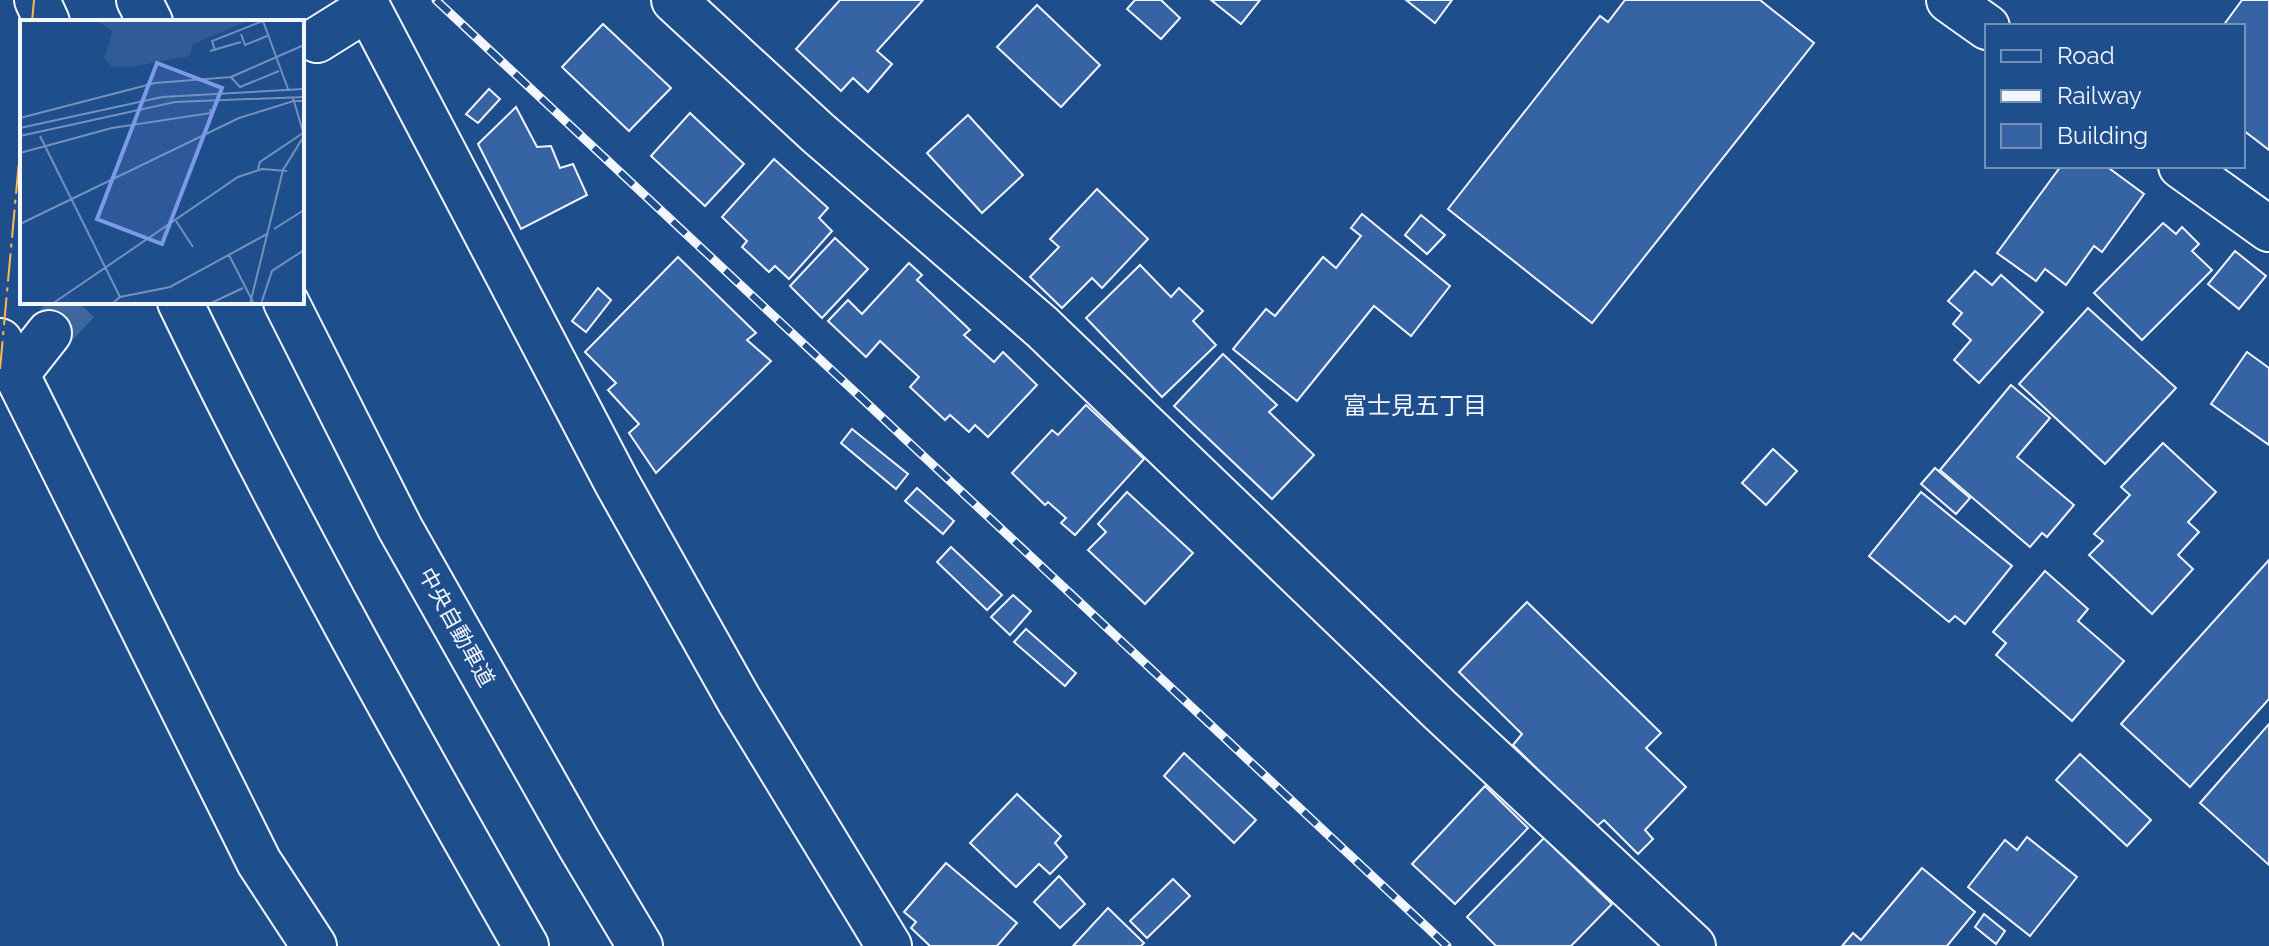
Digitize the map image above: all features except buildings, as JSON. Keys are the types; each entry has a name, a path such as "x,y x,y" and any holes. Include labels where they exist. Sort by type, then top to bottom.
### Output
{"main road":[{"path":"37,0 46,20"},
{"path":"139,0 149,20"},
{"path":"674,0 818,133 1042,327 1440,710 1693,946"},
{"path":"1949,0 1985,26"},
{"path":"317,40 368,8 617,483 739,700 889,946"},
{"path":"2184,168 2269,229"},
{"path":"181,304 396,718 526,946"},
{"name":"中央自動車道","path":"287,304 400,528 640,946"},
{"path":"49,333 8,358 259,862 314,946"}],"tunnel":[{"path":"49,333 76,304"}],"railway":[{"path":"436,0 1447,946"}],"power":[{"path":"32,20 34,0"},
{"path":"0,369 20,150"}],"district":[{"name":"富士見五丁目","path":"1415,406"}]}
